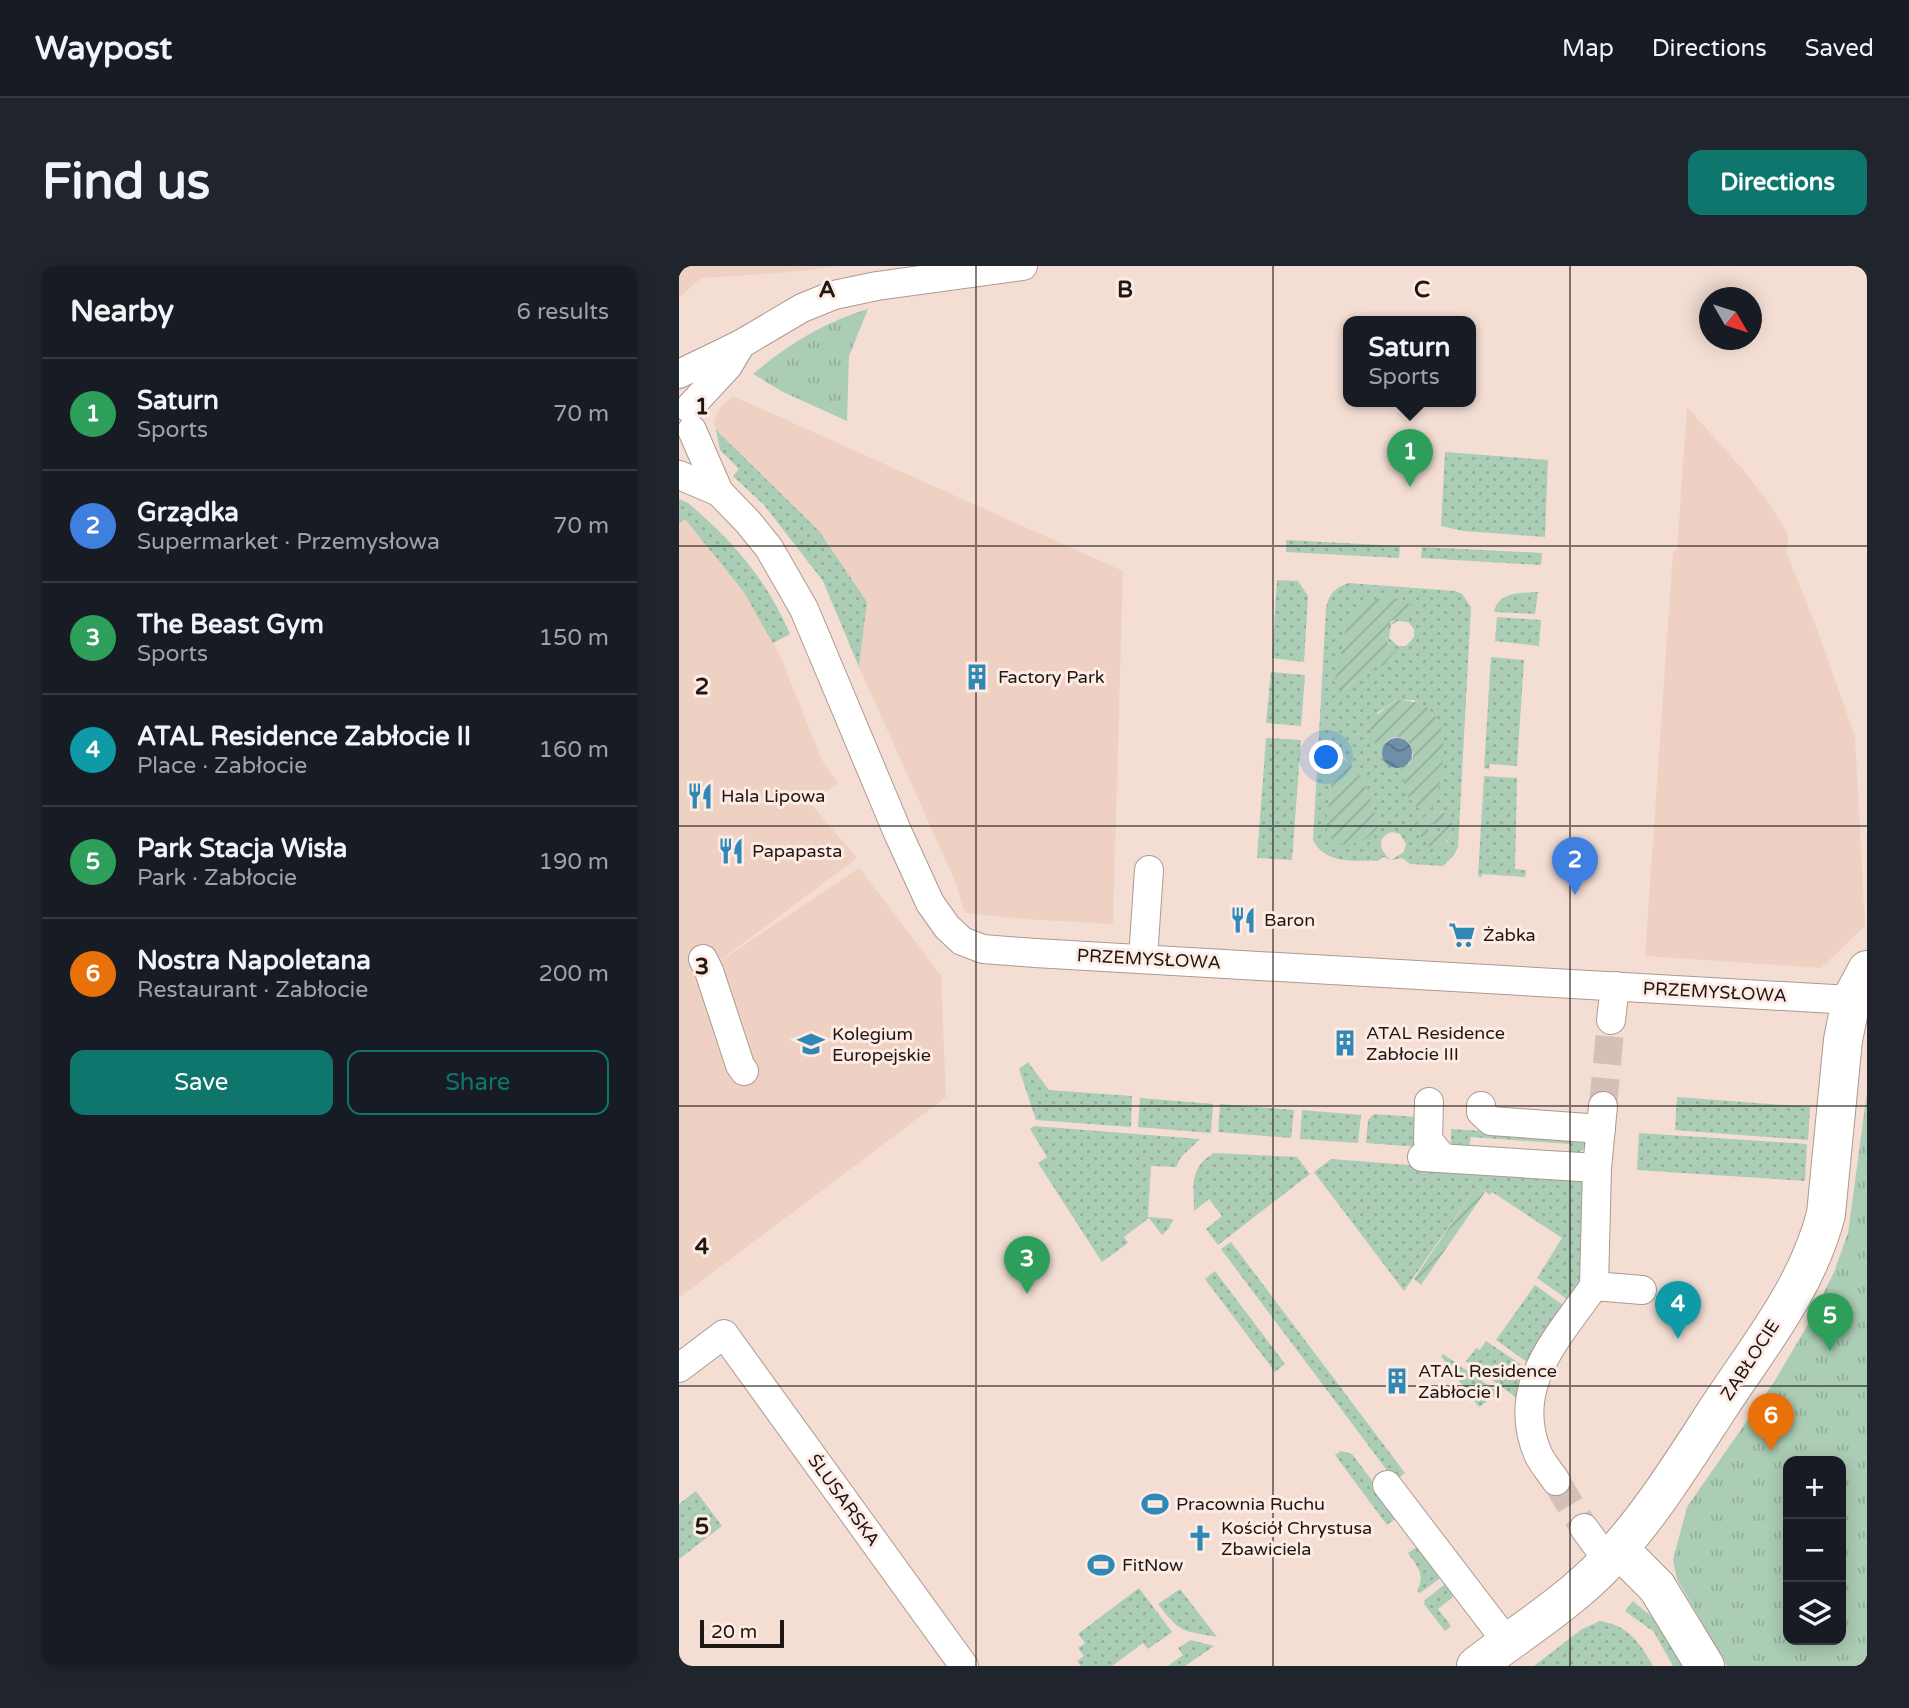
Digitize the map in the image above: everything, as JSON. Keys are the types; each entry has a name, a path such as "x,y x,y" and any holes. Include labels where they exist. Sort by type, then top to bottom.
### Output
{"street":[{"path":"679,374 741,344 785,317 834,295 877,286 1023,266"},
{"path":"679,455 688,443 687,411 728,366 741,344"},
{"name":"PRZEMYSŁOWA","path":"687,411 719,492 769,548 804,609 930,903 947,927 963,941 983,949 1615,986 1859,985"},
{"name":"PRZEMYSŁOWA","path":"679,475 719,492"},
{"path":"1143,958 1149,870"},
{"path":"703,959 744,1071"},
{"name":"ZABŁOCIE","path":"1476,1666 1570,1595 1613,1555 1651,1511 1787,1305 1810,1264 1826,1214 1843,1040 1859,985"},
{"path":"1611,1020 1615,986"},
{"path":"1429,1102 1428,1140 1433,1157 1597,1168"},
{"path":"1481,1106 1481,1112 1491,1121 1602,1118 1597,1168 1594,1286 1542,1361 1530,1396 1528,1415 1531,1434 1539,1456 1556,1481"},
{"path":"1594,1286 1642,1290"},
{"name":"ŚLUSARSKA","path":"679,1368 724,1334 964,1666"},
{"path":"1387,1485 1507,1642"},
{"path":"1584,1528 1613,1555 1657,1587 1705,1666"}],"shaded area":[{"path":"679,266 843,266 701,278 679,298"},
{"path":"733,396 1123,571 1113,924 965,913 955,881 859,667 867,602 716,430 714,422 720,407"},
{"path":"1687,407 1746,473 1788,534 1787,554 1855,736 1865,926 1821,968 1645,956 1673,551 1677,550"},
{"path":"685,519 743,591 780,655 822,760 838,783 811,804 857,858 710,968 859,868 941,975 946,1097 679,1298 679,523"}],"green space":[{"path":"868,309 849,356 847,421 783,392 753,374 779,353 807,336"},
{"path":"716,430 819,531 867,602 859,667 823,581 764,505 733,476 739,469 720,450"},
{"path":"1445,452 1548,460 1545,537 1463,531 1441,526"},
{"path":"679,499 705,518 747,562 781,614 790,634 773,643 743,591 685,519 679,523"},
{"path":"1286,540 1400,546 1399,558 1286,552"},
{"path":"1422,547 1542,553 1541,565 1421,558"},
{"path":"1277,580 1298,581 1308,596 1304,662 1272,658"},
{"path":"1349,583 1455,591 1462,594 1471,607 1458,847 1443,866 1410,864 1402,858 1391,860 1383,857 1378,861 1341,860 1325,854 1313,840 1326,609 1333,592","holes":["1402,599 1413,608 1387,627 1387,639 1392,647 1380,659 1344,691 1334,680","1399,621 1408,622 1414,629 1414,637 1406,646 1398,646 1389,638 1391,625","1396,700 1415,700 1418,808 1406,767 1412,759 1413,749 1406,740 1397,737 1383,745 1377,713","1344,757 1364,782 1374,808 1327,815 1331,792 1329,761","1440,811 1443,812 1452,834 1447,842 1413,829 1417,821 1434,834 1441,832 1441,825 1419,815 1422,812 1436,819","1392,832 1400,834 1406,844 1404,852 1391,860 1381,841"]},
{"path":"1538,592 1535,614 1494,612 1501,600 1511,594"},
{"path":"1388,597 1402,599 1414,607 1404,617 1391,621 1389,625 1387,641 1397,649 1384,665 1367,671 1344,691 1337,687 1334,680 1349,620 1362,604"},
{"path":"1497,617 1541,620 1539,646 1495,641"},
{"path":"1491,657 1524,660 1517,766 1490,764 1489,769 1484,768"},
{"path":"1271,672 1305,675 1301,726 1266,723"},
{"path":"1397,700 1425,706 1439,723 1443,760 1438,793 1431,810 1418,808 1407,795 1401,769 1410,763 1413,756 1408,742 1395,737 1387,741 1381,750 1371,735 1371,728 1377,716"},
{"path":"1266,738 1301,740 1292,860 1257,858"},
{"path":"1332,753 1351,765 1369,794 1378,827 1365,840 1336,844 1327,834 1331,792 1329,761"},
{"path":"1484,776 1517,778 1515,869 1526,870 1525,877 1478,876"},
{"path":"1439,811 1449,815 1452,833 1441,845 1428,846 1413,829 1416,820 1434,834 1441,832 1441,825 1432,824 1419,815 1422,812 1436,819"},
{"path":"1028,1062 1049,1090 1132,1096 1131,1127 1036,1120 1019,1069"},
{"path":"1867,1092 1867,1666 1727,1666 1677,1579 1673,1560 1687,1507 1774,1382 1810,1321 1834,1272 1848,1233"},
{"path":"1677,1097 1810,1107 1808,1140 1675,1130"},
{"path":"1140,1098 1213,1104 1211,1133 1138,1127"},
{"path":"1220,1104 1294,1110 1291,1138 1218,1132"},
{"path":"1302,1110 1361,1115 1358,1143 1300,1139"},
{"path":"1374,1114 1417,1117 1420,1147 1366,1143 1368,1120"},
{"path":"1034,1126 1200,1139 1181,1157 1176,1167 1151,1166 1148,1217 1173,1219 1169,1228 1162,1235 1149,1218 1124,1237 1128,1243 1102,1262 1038,1163 1047,1157 1030,1129"},
{"path":"1451,1129 1593,1138 1589,1146 1575,1155 1570,1154 1570,1144 1471,1137 1469,1146 1451,1146"},
{"path":"1639,1133 1807,1144 1805,1181 1637,1170"},
{"path":"1214,1153 1297,1157 1310,1174 1218,1245 1206,1229 1222,1216 1209,1199 1194,1211 1197,1171"},
{"path":"1331,1159 1578,1178 1586,1184 1585,1280 1571,1302 1537,1278 1562,1238 1492,1192 1490,1195 1477,1186 1404,1291 1314,1172"},
{"path":"1477,1186 1485,1192 1421,1285 1414,1279"},
{"path":"1231,1242 1405,1473 1395,1481 1221,1249"},
{"path":"1215,1271 1285,1364 1275,1372 1205,1279"},
{"path":"1535,1285 1567,1308 1530,1364 1496,1340"},
{"path":"1486,1341 1528,1369 1521,1401 1466,1361 1476,1348 1480,1350"},
{"path":"1443,1354 1499,1393 1479,1407 1441,1356"},
{"path":"1341,1451 1352,1454 1409,1530 1395,1519 1387,1525 1335,1455"},
{"path":"696,1491 722,1526 679,1559 679,1504"},
{"path":"1415,1548 1423,1548 1441,1573 1439,1579 1420,1593 1417,1591 1421,1580 1419,1571 1408,1553"},
{"path":"1445,1584 1454,1591 1452,1598 1438,1609 1451,1626 1445,1631 1424,1604 1425,1600"},
{"path":"1139,1588 1172,1632 1148,1649 1143,1643 1112,1666 1081,1666 1077,1661 1084,1656 1078,1648 1085,1643 1078,1634"},
{"path":"1180,1589 1217,1637 1177,1626 1158,1604"},
{"path":"1633,1601 1660,1624 1685,1666 1673,1666 1654,1632 1625,1611"},
{"path":"1600,1621 1618,1626 1632,1636 1653,1666 1534,1666 1582,1629"},
{"path":"1191,1640 1214,1646 1185,1666 1168,1666 1183,1655 1178,1648"}],"water":[{"path":"1397,738 1408,742 1412,753 1408,764 1397,768 1386,764 1382,753 1386,742"}],"tunnel":[{"path":"1603,1106 1611,1020"},
{"path":"1556,1481 1584,1528"}],"place":[{"name":"Saturn","path":"1410,487"},
{"name":"Factory Park","path":"977,677"},
{"name":"Hala Lipowa","path":"700,796"},
{"name":"Papapasta","path":"731,851"},
{"name":"Grządka","path":"1575,895"},
{"name":"Baron","path":"1243,920"},
{"name":"Żabka","path":"1462,935"},
{"name":"ATAL Residence Zabłocie III","path":"1345,1043"},
{"name":"Kolegium Europejskie","path":"811,1044"},
{"name":"The Beast Gym","path":"1027,1294"},
{"name":"ATAL Residence Zabłocie II","path":"1678,1339"},
{"name":"Park Stacja Wisła","path":"1830,1351"},
{"name":"ATAL Residence Zabłocie I","path":"1397,1381"},
{"name":"Nostra Napoletana","path":"1771,1451"},
{"name":"Pracownia Ruchu","path":"1155,1504"},
{"name":"Kościół Chrystusa Zbawiciela","path":"1200,1538"},
{"name":"FitNow","path":"1101,1565"}]}
